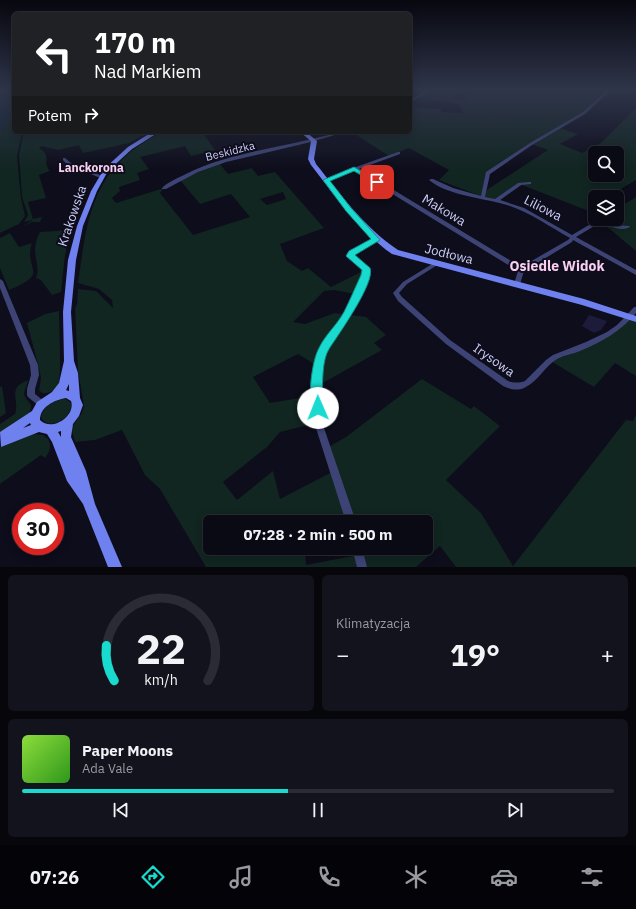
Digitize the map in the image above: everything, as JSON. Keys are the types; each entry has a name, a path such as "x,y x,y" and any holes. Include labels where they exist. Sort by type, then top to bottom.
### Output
{"street":[{"path":"482,197 488,173 531,144 578,116"},
{"name":"Krakowska","path":"56,395 64,384 69,361 67,312 74,249 89,203 101,177 114,162 125,152 153,134"},
{"path":"305,134 314,141"},
{"name":"Beskidzka","path":"164,188 189,174 219,163 314,141 337,134"},
{"name":"Jodłowa","path":"314,141 311,161 348,210 376,240 395,252 584,302 633,318"},
{"path":"326,180 354,168 400,153"},
{"path":"64,159 69,164 81,167 101,177"},
{"name":"Makowa","path":"354,168 521,270"},
{"name":"Liliowa","path":"431,180 439,184 522,209 573,236 636,273"},
{"path":"496,200 520,184 528,183"},
{"path":"517,284 521,270 570,241 573,236 601,220 613,226 627,228"},
{"path":"349,515 318,422 317,395 319,367 323,350 348,315 366,275 367,270 351,256 352,253 376,240"},
{"name":"Irysowa","path":"437,264 401,286 396,293 400,299 448,342 506,384 513,387 523,386 532,380 550,360 555,357 601,340 633,318"},
{"path":"0,281 34,365 35,378 31,389 31,395 42,404"},
{"path":"633,318 636,309"},
{"name":"Krakowska","path":"69,361 73,373 75,398"},
{"path":"0,438 35,414 42,404 56,395 67,394 75,398 78,404 77,410 68,422 57,428 45,428 0,442"},
{"path":"35,414 35,422 45,428 56,439 70,477 90,504"},
{"path":"68,422 66,437 115,567"},
{"path":"359,555 362,567"}],"green space":[{"path":"8,116 12,116 12,134 22,134 17,156 21,198 25,216 19,224 0,233 0,132"},
{"path":"412,116 578,116 559,128 578,134 560,144 582,153 588,150 588,182 624,182 624,146 595,146 601,143 628,116 636,116 636,180 619,190 588,190 588,209 586,210 522,185 499,201 483,197 439,180 449,170 409,148 389,156 355,134 412,134","holes":["531,144 548,150 488,189 483,196 488,173"]},
{"path":"24,134 146,134 129,143 83,153 79,145 58,150 42,146 39,148 46,156 46,164 50,171 39,175 46,198 28,202 33,219 42,217 40,222 32,222 22,227 33,220 24,222 28,215 22,197 19,155"},
{"path":"158,134 203,134 215,150 191,156 185,146 140,157 149,169 137,173 140,180 119,187 120,191 112,198 116,203 164,188 160,193 193,235 250,217 231,194 200,204 180,180 219,163 228,174 252,168 258,176 275,172 324,228 280,244 287,261 302,271 308,268 331,287 365,270 355,294 334,290 324,291 293,322 305,324 335,313 366,317 386,335 374,343 382,350 319,385 319,367 298,354 253,377 270,403 317,395 316,423 280,432 267,447 223,482 237,500 273,471 280,499 330,473 327,448 346,437 422,379 471,409 474,406 500,426 446,480 481,513 513,566 626,420 633,421 636,415 636,567 456,567 440,546 433,552 433,515 203,515 203,555 305,555 306,565 358,555 430,555 416,567 206,567 160,489 145,475 122,430 95,440 75,442 72,431 72,427 82,413 84,406 78,370 75,309 77,304 78,289 96,291 113,308 112,300 99,289 78,283 85,235 94,203 100,189 109,175 129,154","holes":["283,192 286,199 267,205 260,199"]},
{"path":"636,197 636,251 606,226 624,226 624,205"},
{"path":"71,230 65,255 61,292 52,295 41,280 36,278 38,271 35,250 36,241 40,232"},
{"path":"10,233 19,247 32,243 30,252 33,275 22,284 9,290 0,268 0,238"},
{"path":"59,311 60,362 58,386 49,393 42,393 39,390 41,378 39,368 27,323 45,314"},
{"path":"630,317 636,319 636,376 615,363 594,387 549,360 601,340"},
{"path":"28,380 24,394 31,405 28,415 20,423 0,434 0,424 15,414 15,395 17,387 21,383"},
{"path":"2,386 6,413 0,417 0,387"},
{"path":"66,399 71,403 69,413 60,421 49,424 44,422 41,417 46,407 51,403"},
{"path":"34,434 43,435 48,439 50,447 47,456 45,458 41,455 0,484 0,447 15,439"}],"water":[{"path":"0,116 8,116 0,132"}],"building":[{"path":"589,315 607,321 601,330 594,333 582,326"}],"waterway":[{"path":"474,126 489,116"}],"district":[{"name":"Lanckorona","path":"91,167"},
{"name":"Osiedle Widok","path":"557,266"}],"route":[{"path":"318,408 317,395 319,367 323,350 348,315 356,294 366,275 367,270 351,256 352,253 376,240 348,210 326,180 354,168 377,182"}]}
